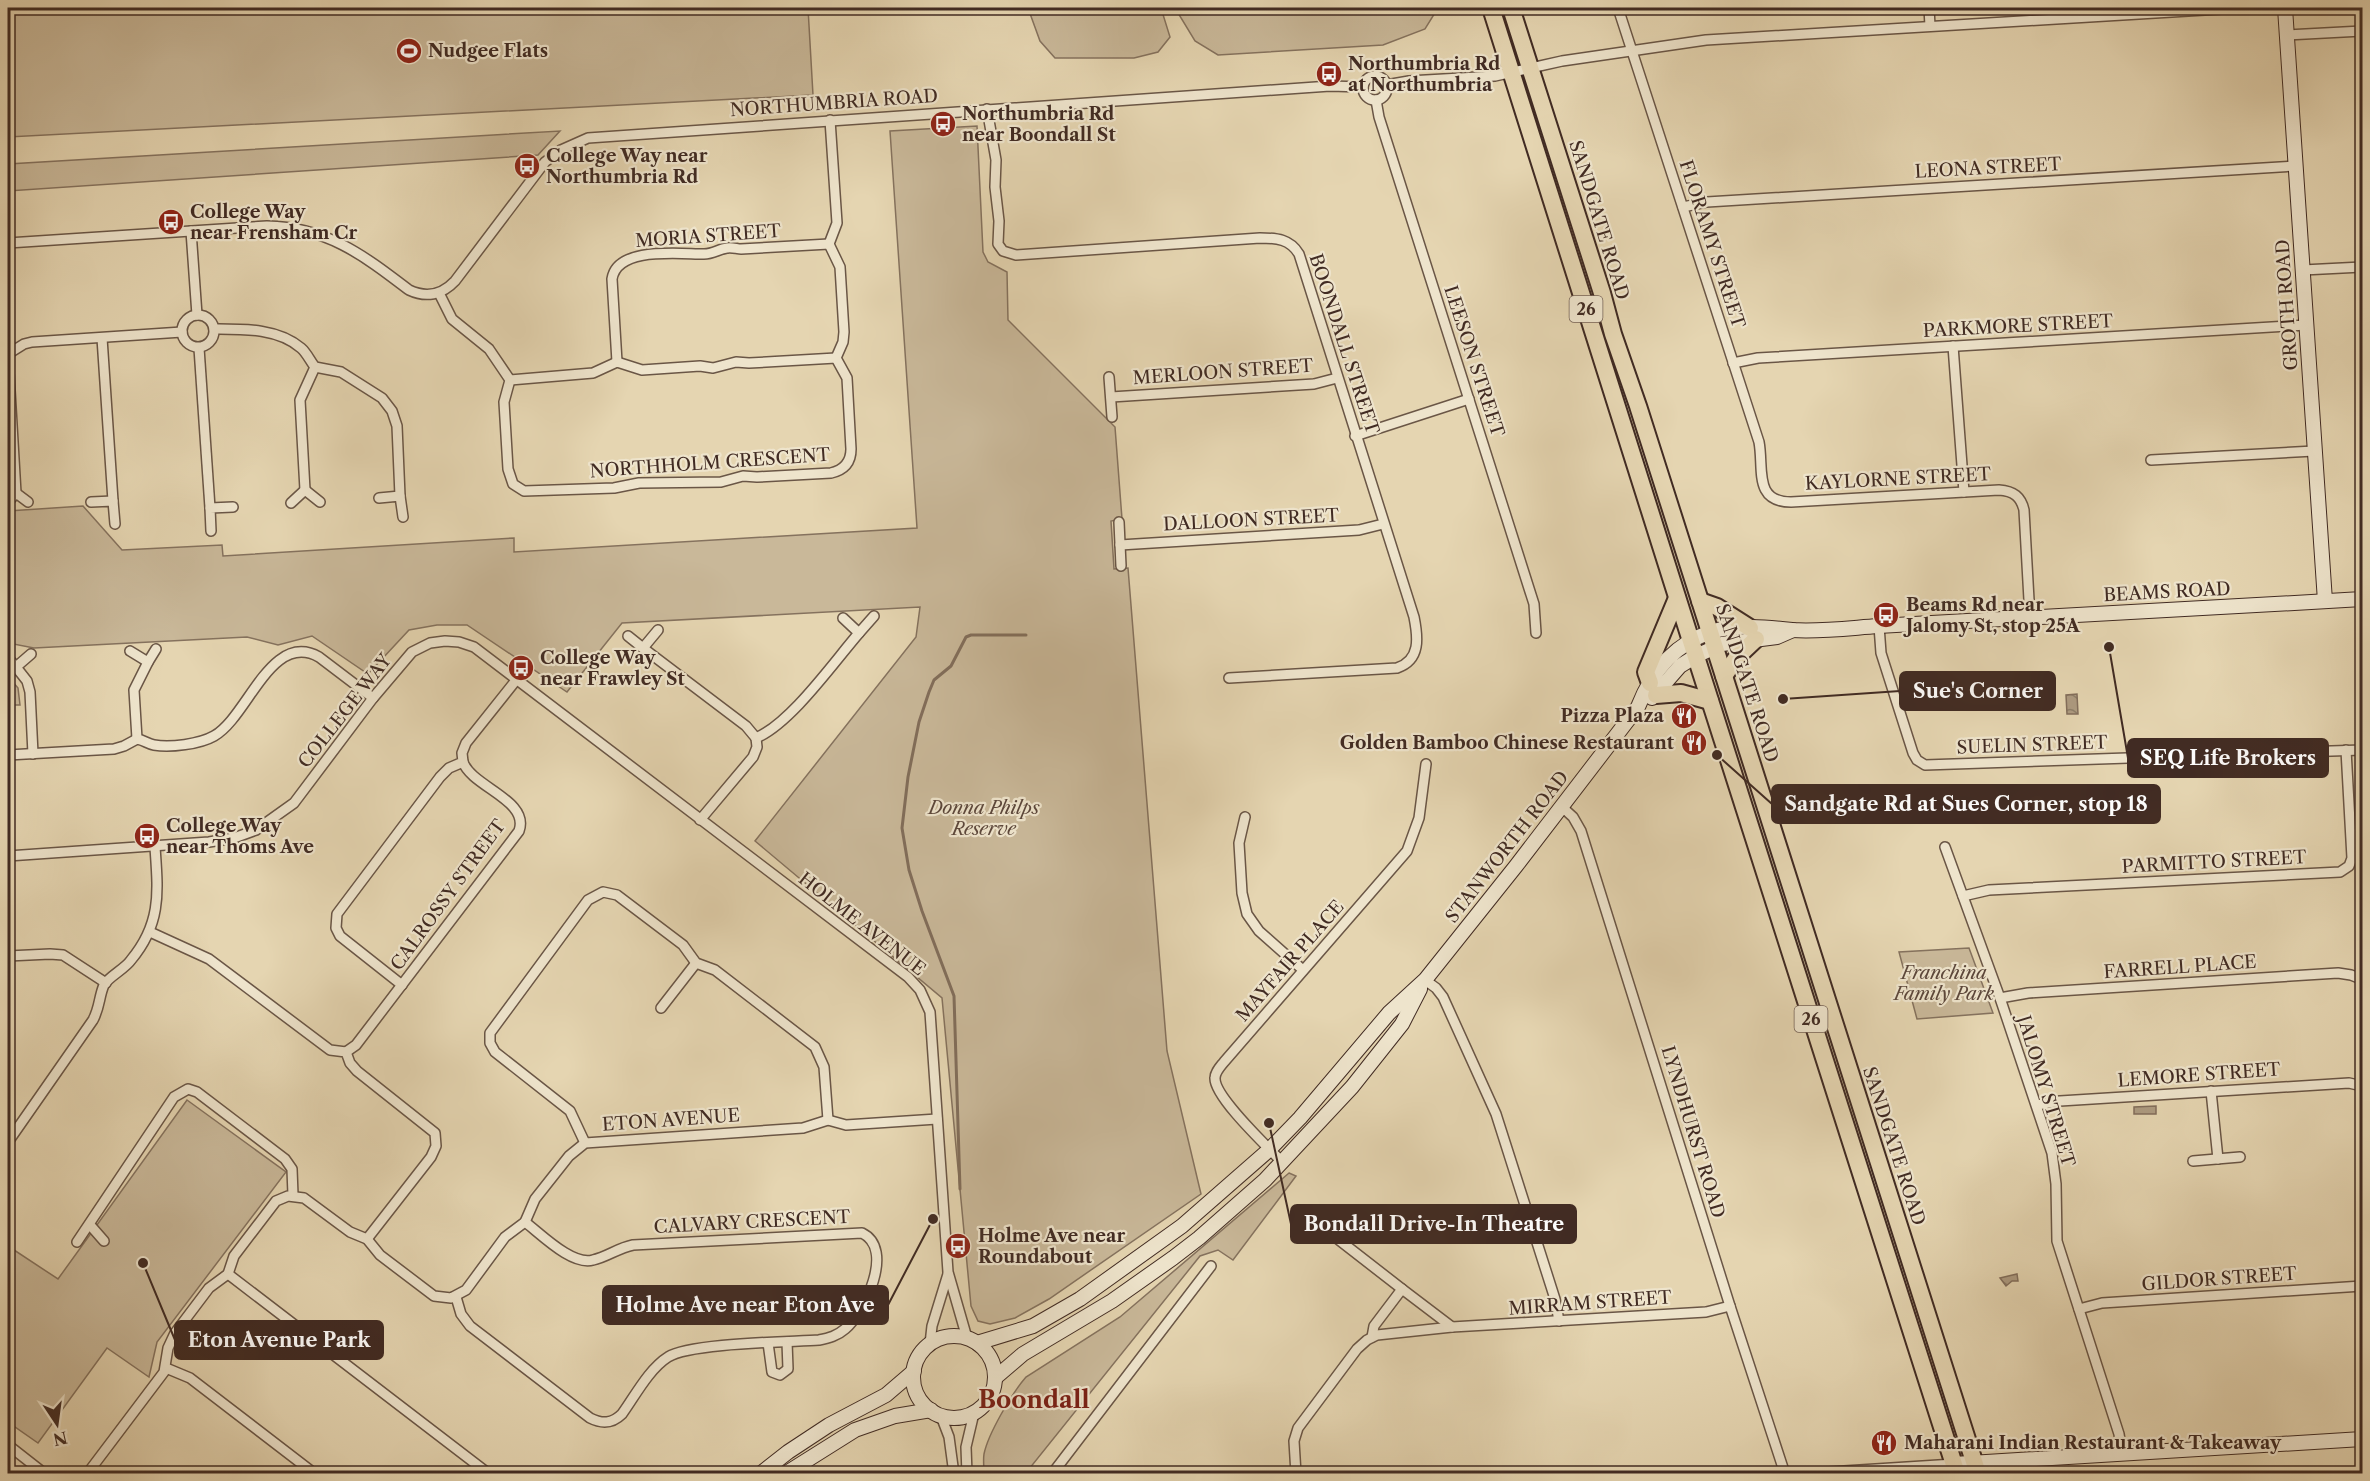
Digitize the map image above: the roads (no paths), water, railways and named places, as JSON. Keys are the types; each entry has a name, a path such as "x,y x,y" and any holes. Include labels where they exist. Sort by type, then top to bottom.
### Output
{"highway":[{"name":"26","path":"1491,8 1956,1469"},
{"name":"SANDGATE ROAD","path":"1511,8 1976,1468"},
{"path":"1677,598 1646,672 1653,689 1681,693 1710,701"},
{"path":"1700,601 1717,607 1753,633 1724,675"}],"main road":[{"name":"GROTH ROAD","path":"2285,8 2325,601"},
{"name":"BEAMS ROAD","path":"1712,640 1726,629 1753,633 1778,627 1793,630 1879,626 2362,599"},
{"name":"STANWORTH ROAD","path":"972,1340 1033,1326 1098,1287 1191,1219 1270,1149 1314,1102 1389,1013 1425,980 1653,689 1674,650 1693,648 1712,640"},
{"name":"STANWORTH ROAD","path":"995,1378 1023,1354 1112,1301 1173,1258 1235,1207 1283,1163 1352,1087 1402,1024 1425,980"},
{"path":"760,1473 823,1429 886,1395 914,1371 922,1352 930,1344 942,1338 954,1336 972,1340 987,1352 994,1364 995,1378 989,1398 974,1413 952,1418 936,1413 895,1416 855,1430 785,1473"},
{"path":"914,1371 916,1393 936,1413"},
{"path":"1956,1469 2122,1453 2362,1439"}],"street":[{"name":"FLORAMY STREET","path":"1618,8 1759,442 1766,492"},
{"path":"1929,8 1930,26"},
{"path":"1386,85 1408,81 1485,77 1562,61 1706,40 2238,8"},
{"path":"2287,35 2362,31"},
{"path":"1374,77 1382,79 1386,85 1384,95 1376,100 1366,97 1363,87 1367,80 1374,77"},
{"name":"NORTHUMBRIA ROAD","path":"439,293 455,281 538,170 561,150 579,141 598,136 1319,87 1363,87"},
{"name":"LEESON STREET","path":"1376,100 1385,138 1534,604 1536,633"},
{"name":"BOONDALL STREET","path":"987,109 996,169 998,244 1003,251 1016,255 1260,238 1282,240 1293,246 1299,254 1416,629 1417,645 1411,660 1392,669 1229,678"},
{"path":"8,243 267,226 310,231 342,243 409,290 420,294 439,293 452,319 489,349 510,380 593,373 617,362 642,370 700,366 713,368 736,362 836,358 843,342 844,332 840,267 829,244 837,224 830,120"},
{"name":"LEONA STREET","path":"1683,207 1707,202 2296,166"},
{"path":"191,231 197,315"},
{"name":"MORIA STREET","path":"617,362 612,279 615,268 624,260 635,256 710,254 729,248 829,244"},
{"path":"2303,270 2362,267"},
{"path":"197,315 206,317 214,328 213,339 209,344 199,348 189,345 182,333 188,319 197,315"},
{"name":"PARKMORE STREET","path":"1733,363 1758,358 2306,325"},
{"path":"214,328 258,330 279,336 302,349 315,367 341,372 382,398 392,411 397,426 403,518"},
{"path":"8,502 16,493 8,355 24,344 32,342 182,333"},
{"path":"102,338 115,524"},
{"path":"1953,346 1964,492"},
{"path":"199,348 211,531"},
{"name":"NORTHHOLM CRESCENT","path":"510,380 504,402 508,470 511,480 519,489 534,491 614,488 639,483 721,482 743,476 831,473 844,467 851,455 847,382 836,358"},
{"path":"315,367 301,393 300,400 305,490 320,502"},
{"name":"MERLOON STREET","path":"1109,377 1112,417"},
{"name":"MERLOON STREET","path":"1111,397 1314,384 1337,378"},
{"path":"1355,436 1469,399"},
{"path":"2151,460 2314,451"},
{"path":"291,503 305,490"},
{"name":"KAYLORNE STREET","path":"1766,492 1774,499 1784,502 2003,490 2016,495 2024,510 2030,618"},
{"path":"16,493 28,502"},
{"path":"379,498 400,496"},
{"path":"91,502 113,501"},
{"path":"210,508 233,507"},
{"path":"1119,522 1121,566"},
{"name":"DALLOON STREET","path":"1120,545 1359,530 1383,524"},
{"path":"756,738 769,733 784,720 874,616"},
{"path":"843,618 859,633"},
{"name":"SUELIN STREET","path":"1879,626 1881,653 1915,757 1919,763 1925,765 2362,750"},
{"path":"643,648 658,630"},
{"path":"628,636 746,726 756,738 757,747 753,757 700,820"},
{"name":"COLLEGE WAY","path":"8,856 222,841 256,830 294,803 406,658 424,645 452,641 474,647 700,820"},
{"path":"137,739 134,690 156,649"},
{"path":"130,651 148,662"},
{"path":"137,739 157,746 198,742 213,736 231,721 275,663 291,653 313,654 373,698"},
{"path":"16,667 31,654"},
{"path":"8,658 27,681 30,692 33,754"},
{"path":"402,985 345,940 338,932 335,920 340,909 440,777 448,768 463,762 462,753 466,743 517,679"},
{"path":"8,755 124,747 137,739"},
{"name":"PARMITTO STREET","path":"1963,896 1989,890 2340,872 2349,866 2352,858 2346,750"},
{"name":"CALROSSY STREET","path":"346,1052 356,1045 521,827 520,817 512,805 471,774 463,762"},
{"name":"MAYFAIR PLACE","path":"1283,1163 1222,1096 1216,1086 1216,1074 1407,851 1419,818 1426,764"},
{"name":"LYNDHURST ROAD","path":"1562,807 1573,817 1581,831 1730,1306 1785,1473"},
{"path":"1245,817 1239,843 1242,892 1247,914 1259,931 1303,970"},
{"name":"HOLME AVENUE","path":"700,820 917,986 924,996 930,1012 948,1272 972,1340"},
{"path":"8,1142 93,1020 101,1003 106,983 126,967 150,932 158,903 155,847"},
{"name":"JALOMY STREET","path":"1945,847 2037,1105 2055,1172 2057,1240 2119,1434 2122,1453"},
{"path":"585,1143 570,1111 492,1048 489,1038 492,1027 588,900 603,892 617,895 682,945 696,963 716,970 815,1047 824,1067 828,1120"},
{"path":"150,932 209,959 330,1050 346,1052 350,1063 357,1071 429,1126 437,1137 431,1157 367,1239"},
{"path":"8,956 63,955 106,983"},
{"path":"661,1008 696,963"},
{"name":"FARRELL PLACE","path":"2000,998 2028,993 2338,973 2361,979"},
{"path":"1425,980 1443,997 1496,1114 1555,1299 1559,1321"},
{"name":"LEMORE STREET","path":"2037,1105 2060,1101 2211,1091 2349,1083 2362,1086"},
{"path":"77,1242 174,1097 188,1089 197,1092 285,1159 292,1169 293,1195"},
{"path":"2211,1091 2218,1159"},
{"name":"ETON AVENUE","path":"456,1297 466,1290 505,1237 525,1222 535,1199 569,1156 585,1143 803,1128 828,1120 846,1125 937,1119"},
{"path":"2193,1161 2240,1157"},
{"path":"87,1473 166,1368 171,1339 210,1288 228,1274 234,1256 272,1205 282,1198 293,1195 310,1201 350,1232 367,1239 380,1255 434,1296 445,1299 456,1297"},
{"path":"1303,1212 1452,1328"},
{"name":"CALVARY CRESCENT","path":"456,1297 461,1314 470,1326 590,1418 604,1423 622,1414 658,1365 675,1352 697,1348 829,1338 843,1331 868,1298 876,1276 874,1249 867,1235 856,1232 633,1245 613,1250 595,1260 582,1261 570,1256 525,1222"},
{"path":"90,1225 104,1241"},
{"path":"1052,1473 1211,1266"},
{"name":"HOLME AVENUE","path":"930,1344 932,1326 948,1272"},
{"path":"228,1274 489,1473"},
{"name":"GILDOR STREET","path":"2079,1309 2102,1303 2362,1286"},
{"path":"1296,1473 1294,1441 1298,1428 1358,1348 1372,1337 1374,1326 1402,1290"},
{"name":"MIRRAM STREET","path":"1372,1337 1392,1332 1706,1312 1730,1306"},
{"path":"768,1343 772,1372 780,1375 786,1373 788,1369 787,1342"},
{"path":"166,1368 190,1378 315,1473"},
{"path":"936,1413 949,1437 954,1473"},
{"path":"967,1473 966,1447 974,1413"},
{"path":"8,1445 45,1473"},
{"path":"1797,1473 1956,1469"}],"water":[{"path":"2077,694 2078,714 2067,714 2066,695"},
{"path":"2156,1106 2156,1114 2134,1114 2134,1107"},
{"path":"2017,1274 2018,1281 2012,1281 2006,1286 2000,1278"}],"waterway":[{"path":"960,1189 954,996 909,870 902,828 908,777 919,722 929,692 934,680 951,666 966,637 971,635 1026,635"}],"place":[{"name":"Nudgee Flats","path":"409,51"},
{"name":"Northumbria Rd at Northumbria","path":"1329,74"},
{"name":"Northumbria Rd near Boondall St","path":"943,124"},
{"name":"College Way near Northumbria Rd","path":"527,166"},
{"name":"College Way near Frensham Cr","path":"171,222"},
{"name":"Beams Rd near Jalomy St, stop 25A","path":"1886,615"},
{"name":"SEQ Life Brokers","path":"2109,647"},
{"name":"College Way near Frawley St","path":"521,668"},
{"name":"Sue's Corner","path":"1783,699"},
{"name":"Pizza Plaza","path":"1684,716"},
{"name":"Golden Bamboo Chinese Restaurant","path":"1694,743"},
{"name":"Sandgate Rd at Sues Corner, stop 18","path":"1717,755"},
{"name":"College Way near Thoms Ave","path":"147,836"},
{"name":"Bondall Drive-In Theatre","path":"1269,1123"},
{"name":"Holme Ave near Eton Ave","path":"933,1219"},
{"name":"Holme Ave near Roundabout","path":"958,1246"},
{"name":"Eton Avenue Park","path":"143,1263"},
{"name":"Maharani Indian Restaurant & Takeaway","path":"1884,1443"}],"district":[{"name":"Boondall","path":"1034,1400"}],"park label":[{"name":"Donna Philps Reserve","path":"984,818"},
{"name":"Franchina Family Park","path":"1944,983"}]}
